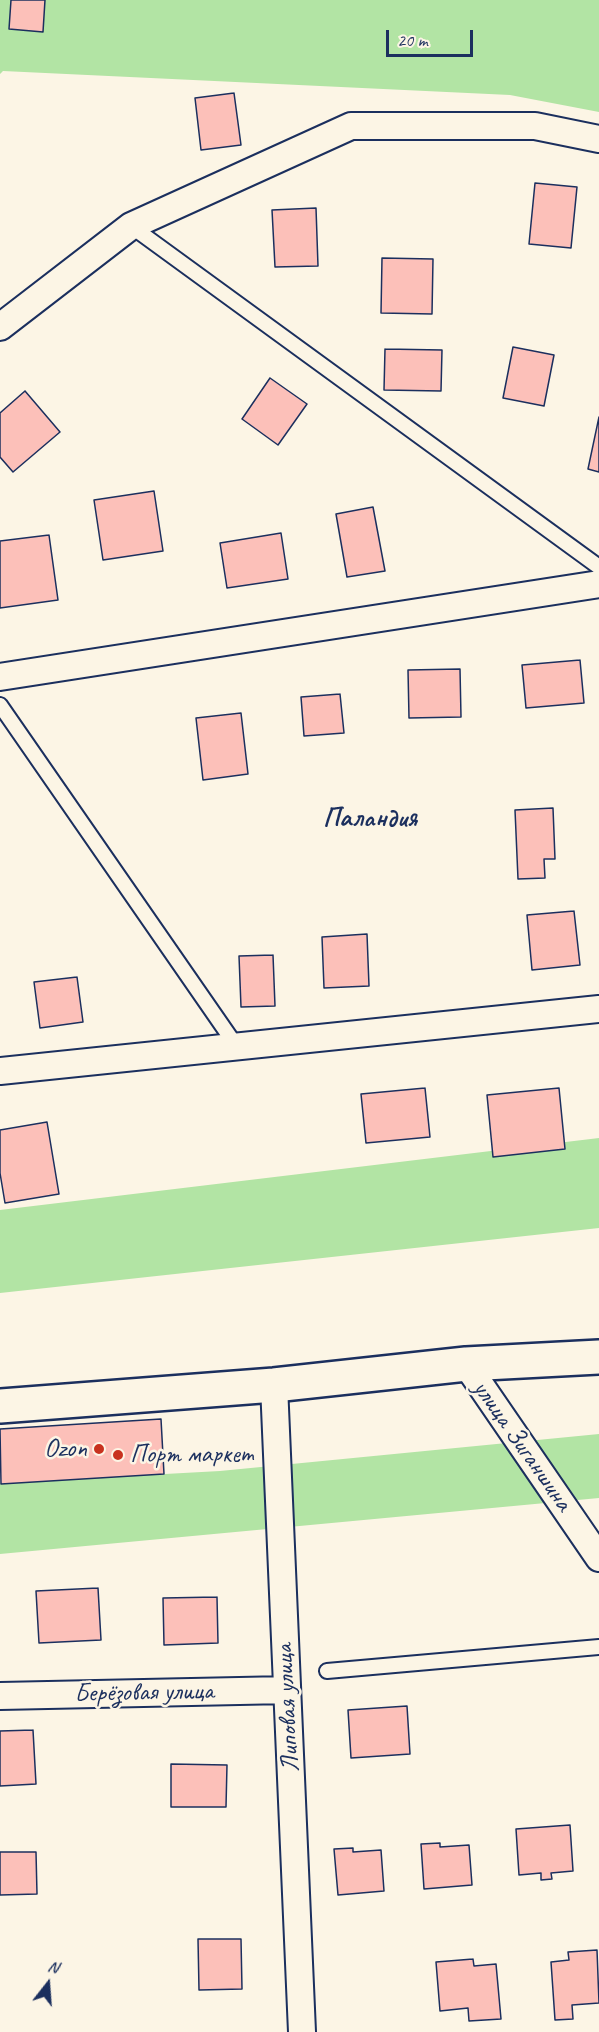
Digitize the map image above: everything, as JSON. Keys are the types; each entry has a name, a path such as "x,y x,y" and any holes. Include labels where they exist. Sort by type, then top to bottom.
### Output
{"street":[{"path":"0,327 131,226 351,126 535,126 599,139"},
{"path":"0,676 599,584"},
{"path":"0,1071 599,1009"},
{"path":"0,1406 274,1385 466,1364 599,1357"},
{"name":"улица Зиганшина","path":"466,1364 599,1558"},
{"name":"Липовая улица","path":"274,1385 302,2032"},
{"name":"Берёзовая улица","path":"0,1696 287,1690"}],"lane":[{"path":"131,226 599,567"},
{"path":"0,705 237,1047"},
{"path":"327,1671 599,1647"}],"green space":[{"path":"0,0 599,0 599,112 510,95 3,71 0,74"},
{"path":"599,1138 599,1228 0,1293 0,1210"},
{"path":"599,1434 599,1498 0,1554 0,1483 220,1471"}],"building":[{"path":"11,0 45,0 43,32 9,29"},
{"path":"234,93 241,145 201,150 195,98"},
{"path":"535,183 577,187 571,248 529,244"},
{"path":"316,208 318,266 275,267 272,210"},
{"path":"382,258 433,259 432,314 381,313"},
{"path":"513,347 554,355 544,406 503,398"},
{"path":"385,349 442,350 441,391 384,390"},
{"path":"270,378 307,404 278,445 242,419"},
{"path":"25,391 60,432 13,472 0,457 0,413"},
{"path":"599,417 599,472 588,469"},
{"path":"154,491 163,551 103,560 94,500"},
{"path":"373,507 385,571 347,577 336,514"},
{"path":"281,533 288,579 227,588 220,543"},
{"path":"49,535 58,600 0,608 0,541"},
{"path":"580,660 584,703 526,708 522,665"},
{"path":"460,669 461,717 409,718 408,670"},
{"path":"340,694 344,733 304,736 301,697"},
{"path":"241,713 248,774 203,780 196,718"},
{"path":"553,808 555,859 544,859 545,878 518,879 515,810"},
{"path":"574,911 580,965 532,970 527,915"},
{"path":"367,934 369,986 324,988 322,937"},
{"path":"273,955 275,1006 241,1007 239,956"},
{"path":"77,977 83,1022 40,1028 34,982"},
{"path":"425,1088 430,1137 366,1143 361,1094"},
{"path":"559,1088 565,1149 493,1157 487,1095"},
{"path":"47,1122 59,1194 5,1203 0,1173 0,1130"},
{"path":"161,1419 164,1474 1,1484 0,1429"},
{"path":"98,1588 101,1640 39,1643 36,1591"},
{"path":"217,1597 218,1643 164,1645 163,1598"},
{"path":"407,1706 410,1754 351,1758 348,1710"},
{"path":"33,1730 36,1784 0,1786 0,1731"},
{"path":"171,1764 227,1765 226,1807 171,1807"},
{"path":"570,1825 573,1871 551,1873 552,1879 541,1880 541,1873 519,1875 516,1829"},
{"path":"440,1843 440,1847 469,1845 472,1885 424,1889 421,1844"},
{"path":"353,1848 353,1852 381,1850 384,1891 338,1895 334,1849"},
{"path":"0,1852 36,1852 37,1894 0,1895"},
{"path":"198,1939 241,1939 242,1989 199,1990"},
{"path":"597,1950 599,2003 572,2005 573,2019 555,2020 551,1962 569,1960 568,1952"},
{"path":"473,1959 474,1966 496,1964 501,2019 469,2021 468,2008 440,2011 436,1962"}],"place":[{"name":"Ozon","path":"99,1449"},
{"name":"Порт маркет","path":"118,1455"}],"district":[{"name":"Паландия","path":"370,819"}]}
